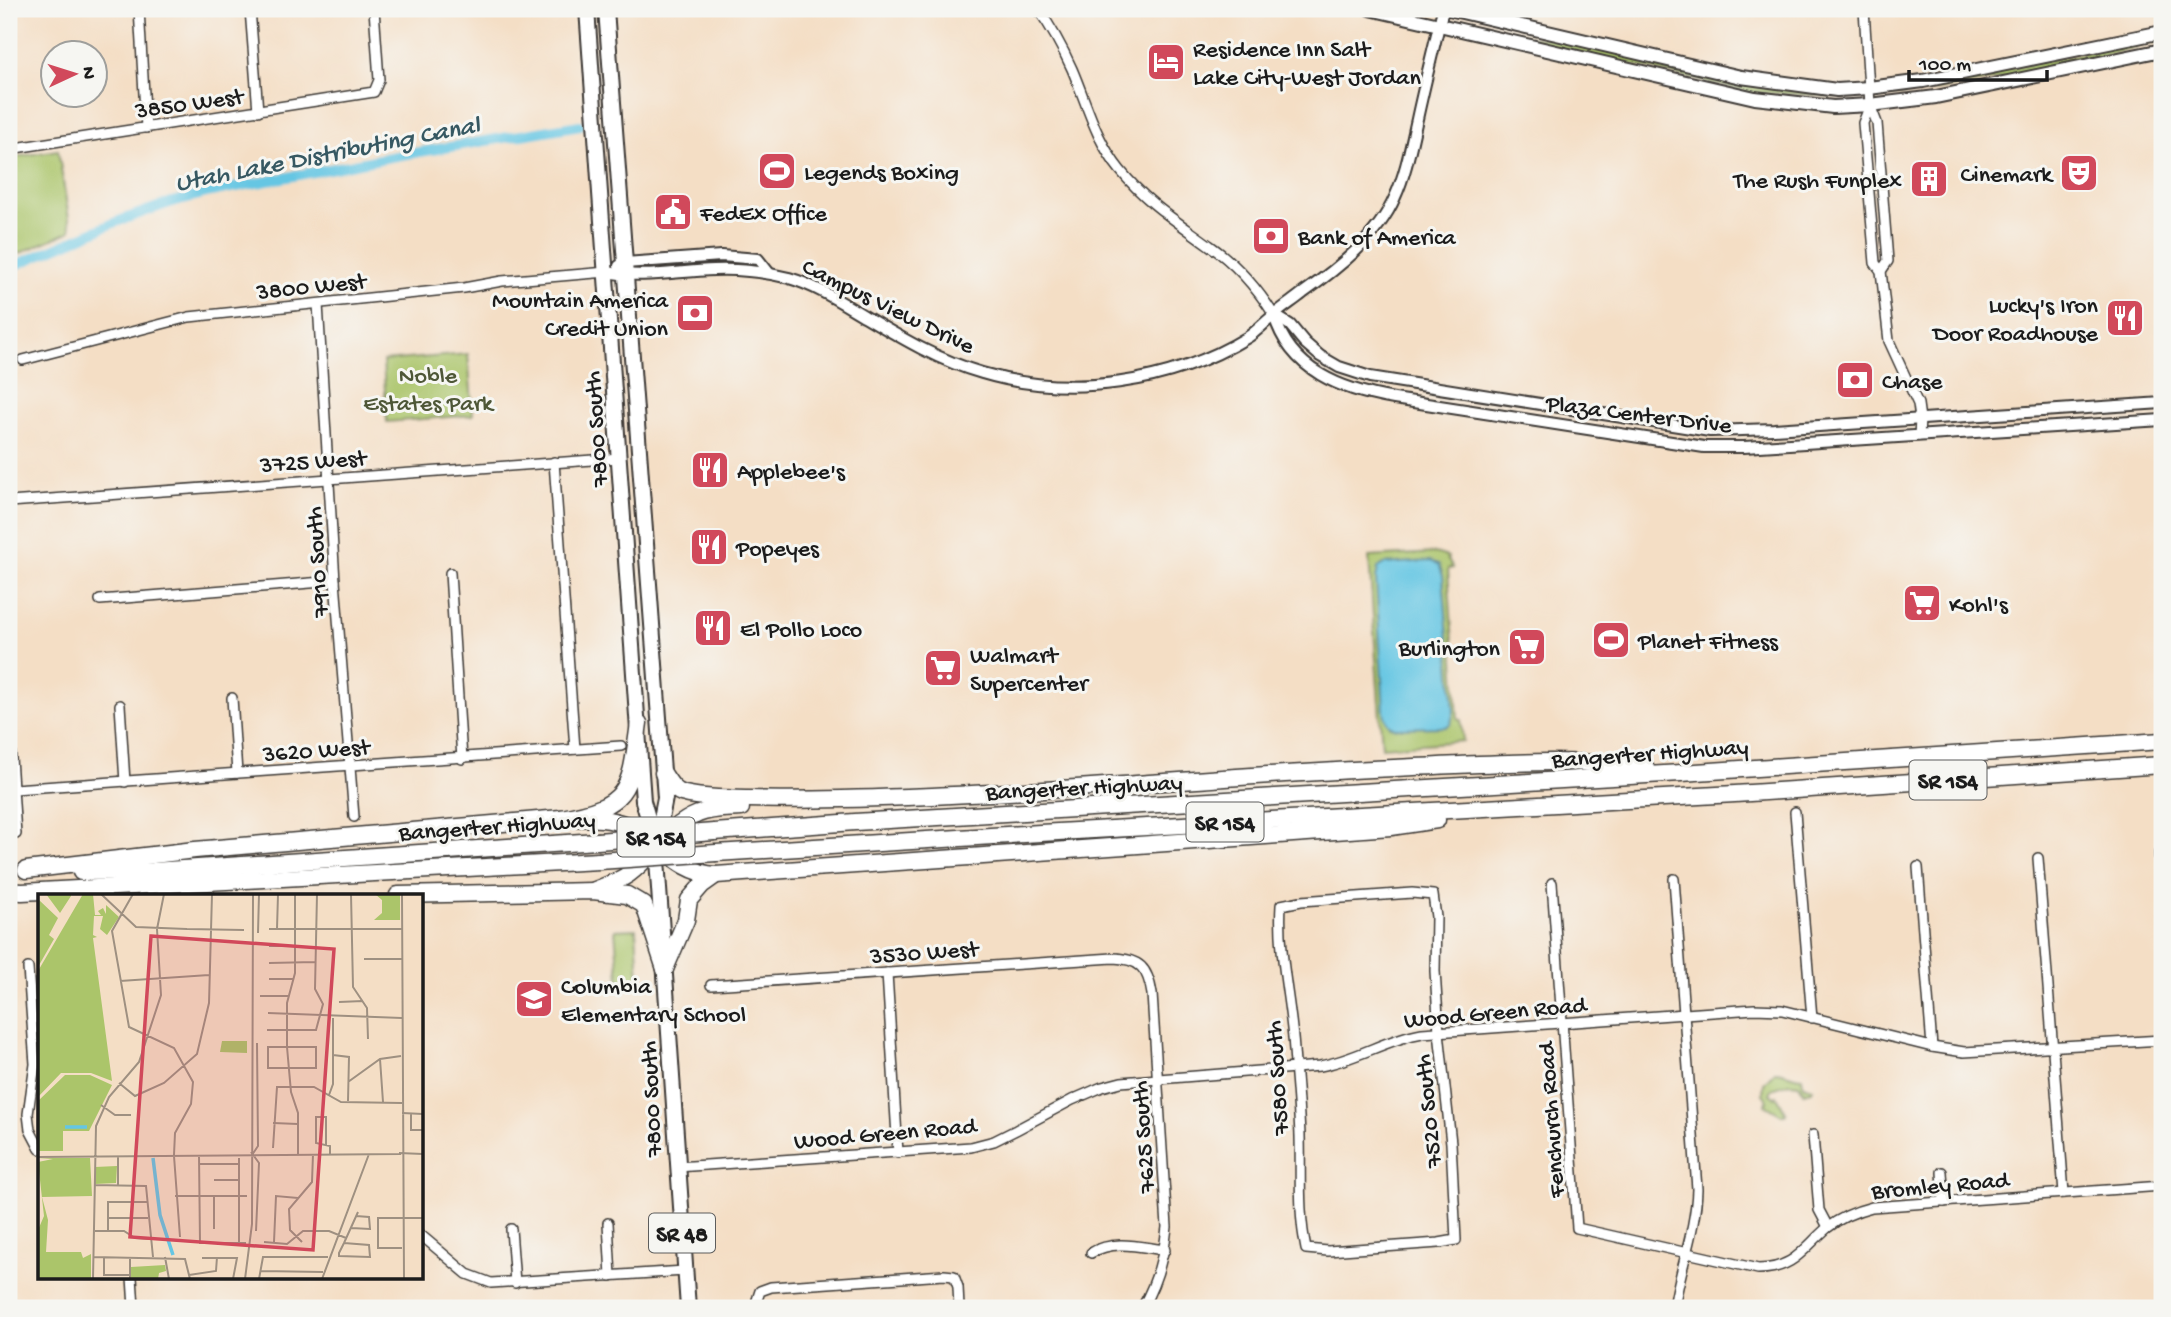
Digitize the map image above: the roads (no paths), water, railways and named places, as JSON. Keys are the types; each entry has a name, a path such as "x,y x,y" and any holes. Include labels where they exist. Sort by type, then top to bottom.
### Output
{"highway":[{"path":"26,870 195,850 561,818 589,813 611,803 624,790 631,776 639,723"},
{"path":"1980,754 2062,738 2162,731"},
{"name":"Bangerter Highway","path":"9,869 90,873 153,870 868,821 1681,773 2162,741"},
{"path":"593,891 631,873 673,830 698,814 718,809 797,801 931,796 1321,771 1446,766 1619,764 1681,773"},
{"name":"Bangerter Highway","path":"15,892 599,861 1040,832 1762,792 2162,765"},
{"path":"663,773 675,790 683,794 797,801"},
{"path":"561,818 614,820 630,826 687,868 716,875 1391,827 1533,805"},
{"path":"666,969 686,920 689,900 695,891 716,875"},
{"path":"424,894 593,891 627,895 644,905 666,969"},
{"path":"15,892 38,894"}],"main road":[{"name":"7800 South","path":"587,9 643,801 656,845 688,1308"},
{"name":"7800 South","path":"606,9 665,798 656,845"},
{"path":"1370,9 1755,98 1833,107 1936,97 2162,50"},
{"path":"1449,9 1741,77 1837,90 1923,81 2162,32"},
{"path":"590,47 596,49 599,56 601,98 607,112 614,118"}],"street":[{"path":"9,14 13,9"},
{"path":"139,9 146,128"},
{"path":"250,9 258,111"},
{"name":"3850 West","path":"9,149 374,92 379,80 374,9"},
{"name":"Plaza Center Drive","path":"1038,9 1071,67 1097,134 1119,169 1147,200 1230,262 1266,302 1274,315 1279,333 1307,365 1335,383 1366,394 1704,447 1744,447 2162,420"},
{"name":"Campus View Drive","path":"607,272 714,270 769,273 793,279 818,289 916,346 991,376 1036,384 1073,386 1107,384 1160,373 1203,359 1250,335 1338,268 1381,223 1395,198 1406,164 1443,9"},
{"path":"1864,9 1870,105 1877,123 1888,261 1881,271"},
{"path":"1870,105 1863,123 1875,263 1881,271 1889,341 1918,404 1919,436"},
{"name":"3800 West","path":"23,360 189,317 464,288 502,281 607,272"},
{"name":"7910 South","path":"318,304 335,581 354,817"},
{"name":"Plaza Center Drive","path":"1274,315 1290,324 1313,349 1339,367 1370,377 1710,431 2162,403"},
{"name":"3725 West","path":"9,502 620,458"},
{"path":"554,461 575,749"},
{"path":"450,573 462,759"},
{"path":"100,600 335,581"},
{"path":"232,698 237,773"},
{"path":"120,705 125,782"},
{"path":"9,727 16,835"},
{"name":"3620 West","path":"14,789 621,746"},
{"path":"1795,812 1812,1018"},
{"path":"2159,853 2162,900"},
{"path":"2038,858 2064,1193"},
{"path":"1919,867 1932,1047"},
{"path":"1674,879 1698,1189 1695,1216 1674,1308"},
{"name":"Fenchurch Road","path":"1552,883 1577,1228"},
{"name":"7520 South","path":"1281,905 1301,901 1412,893 1433,895 1436,917 1438,1032 1451,1143 1456,1240 1328,1251 1306,1249"},
{"name":"7580 South","path":"1281,905 1282,952 1292,1014 1300,1135 1300,1207 1306,1249"},
{"name":"3530 West","path":"711,985 1113,958 1138,963"},
{"name":"7625 South","path":"1138,963 1150,982 1167,1227 1159,1273 1142,1308"},
{"path":"28,968 37,1040 28,1121 38,1146"},
{"path":"887,973 898,1153"},
{"name":"Wood Green Road","path":"677,1167 971,1147 994,1141 1072,1100 1121,1082 1295,1069 1337,1063 1398,1038 1438,1032 1754,1009 1782,1010 1951,1051 1979,1052 2162,1040"},
{"path":"1813,1135 1819,1210 1828,1227"},
{"path":"1942,1172 1944,1202"},
{"name":"Bromley Road","path":"1577,1228 1758,1269 1770,1269 1787,1264 1843,1217 1872,1207 2162,1186"},
{"path":"608,1223 611,1276"},
{"path":"511,1229 515,1283"},
{"path":"424,1238 460,1269 491,1283 685,1271"},
{"path":"1091,1253 1101,1247 1115,1244 1165,1250"},
{"path":"756,1308 758,1295 771,1287 944,1275 954,1276 958,1287 959,1308"},
{"path":"132,1278 134,1308"}],"water":[{"path":"1430,561 1439,564 1443,576 1454,711 1451,723 1446,727 1395,728 1386,720 1384,713 1376,579 1378,568 1384,564"}],"waterway":[{"name":"Utah Lake Distributing Canal","path":"9,268 116,222 172,202 211,192 390,157 580,125"}],"place":[{"name":"Residence Inn Salt Lake City-West Jordan","path":"1166,62"},
{"name":"Legends Boxing","path":"777,171"},
{"name":"Cinemark","path":"2079,173"},
{"name":"The Rush Funplex","path":"1929,179"},
{"name":"FedEx Office","path":"673,212"},
{"name":"Bank of America","path":"1271,236"},
{"name":"Mountain America Credit Union","path":"695,313"},
{"name":"Lucky's Iron Door Roadhouse","path":"2125,318"},
{"name":"Chase","path":"1855,380"},
{"name":"Applebee's","path":"710,470"},
{"name":"Popeyes","path":"709,547"},
{"name":"Kohl's","path":"1922,603"},
{"name":"El Pollo Loco","path":"713,628"},
{"name":"Planet Fitness","path":"1611,640"},
{"name":"Burlington","path":"1527,647"},
{"name":"Walmart Supercenter","path":"943,668"},
{"name":"Columbia Elementary School","path":"534,999"}],"park label":[{"name":"Noble Estates Park","path":"428,388"}]}
